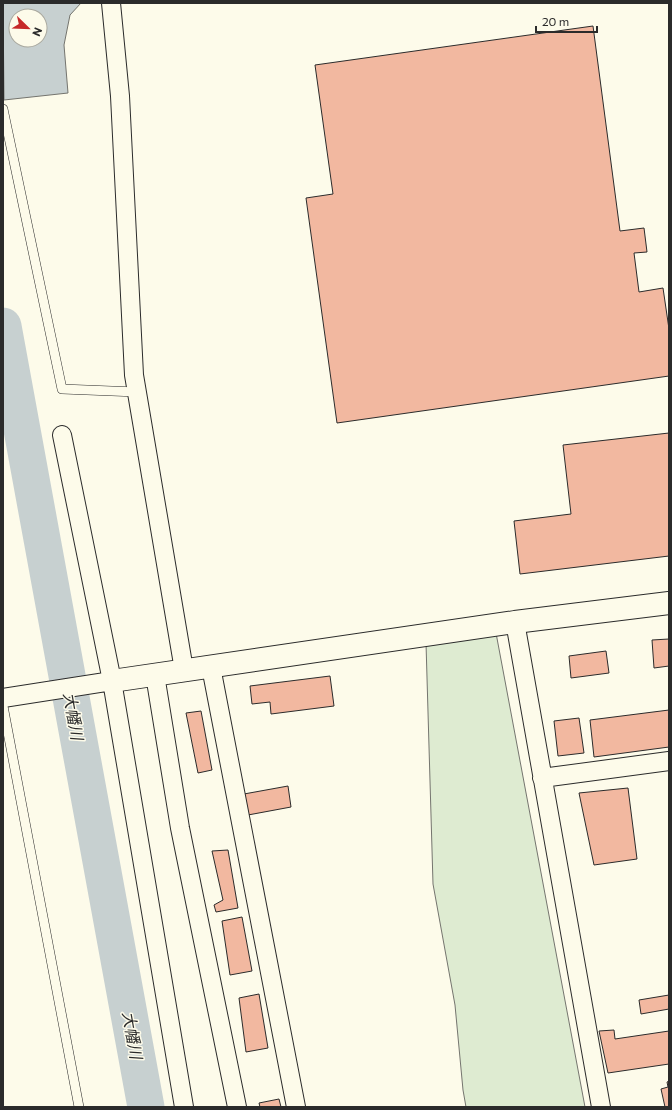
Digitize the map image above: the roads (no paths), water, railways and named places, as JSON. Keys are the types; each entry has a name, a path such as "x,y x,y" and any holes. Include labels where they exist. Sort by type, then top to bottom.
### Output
{"street":[{"path":"111,3 120,96 134,375 184,670"},
{"path":"62,435 112,681 184,1107"},
{"path":"3,698 515,622 669,603"},
{"path":"515,622 601,1107"},
{"path":"211,666 296,1107"},
{"path":"155,675 180,828 237,1107"},
{"path":"542,778 669,761"}],"lane":[{"path":"3,110 62,389 137,392"},
{"path":"3,706 79,1107"}],"waterway":[{"name":"大幡川","path":"3,326 146,1107"}]}
